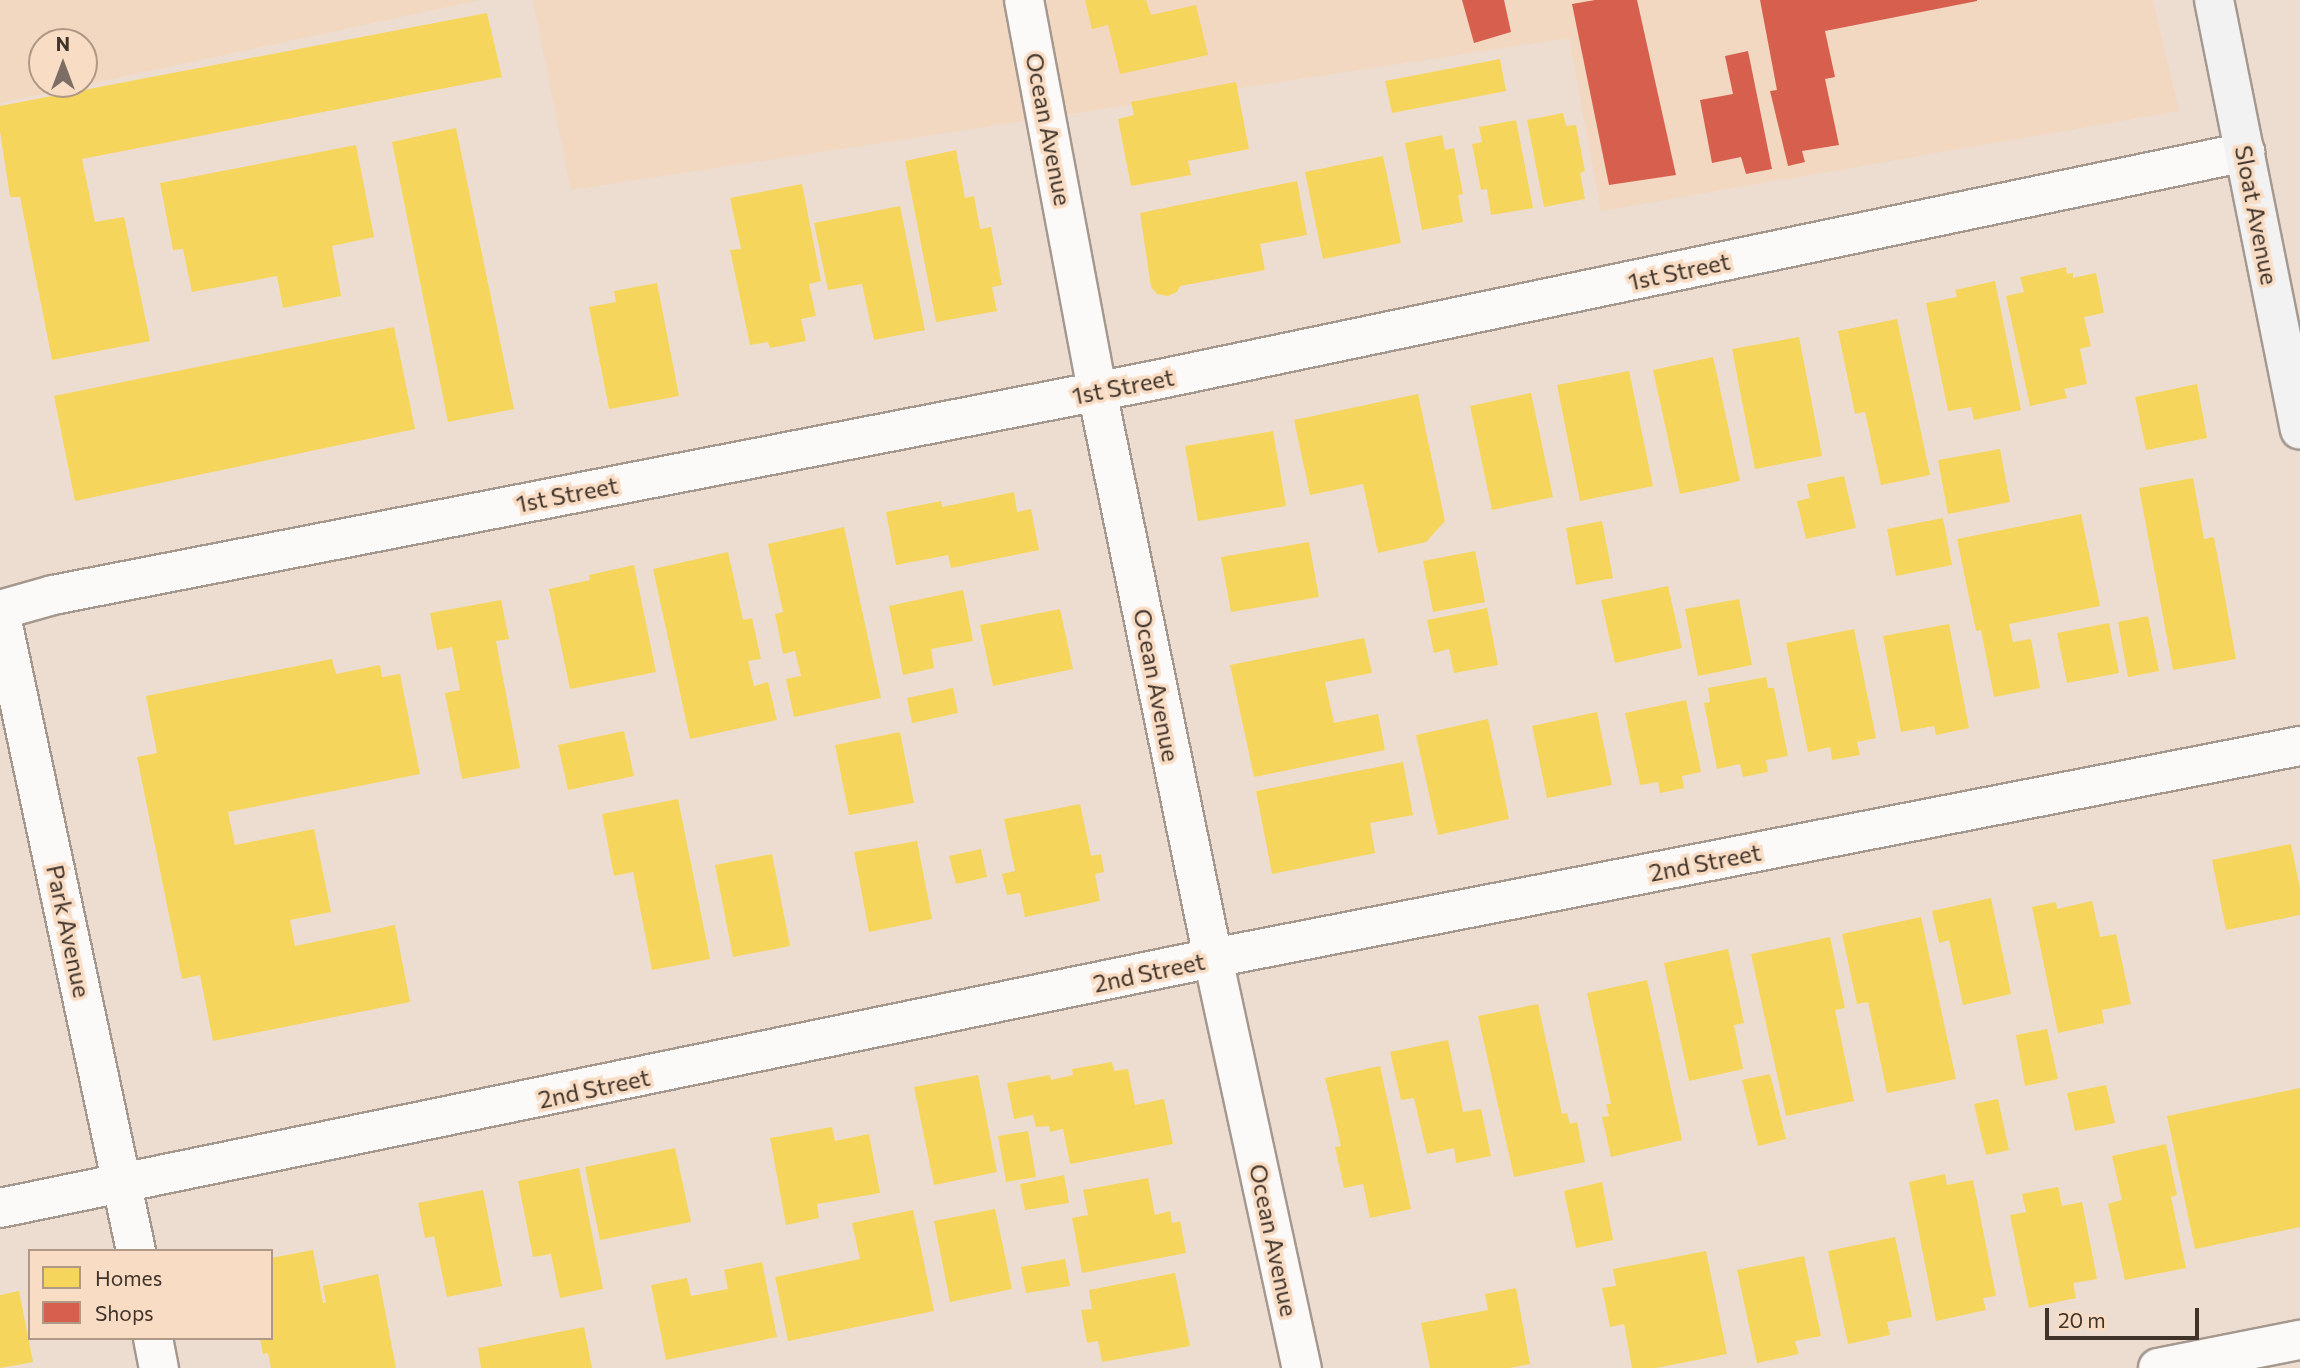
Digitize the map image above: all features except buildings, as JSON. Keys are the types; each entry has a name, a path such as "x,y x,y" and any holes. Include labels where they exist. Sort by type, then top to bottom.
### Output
{"street":[{"name":"Ocean Avenue","path":"1024,0 1097,391 1213,958 1301,1368"},
{"name":"Sloat Avenue","path":"2214,0 2300,429"},
{"name":"1st Street","path":"0,611 53,595 1097,391 2245,152"},
{"name":"Park Avenue","path":"0,611 136,1249"},
{"name":"2nd Street","path":"0,1208 1213,958 2300,746"},
{"path":"153,1340 159,1368"},
{"path":"2158,1368 2300,1340"}],"shaded area":[{"path":"0,0 480,0 98,82 98,28 28,28 28,97 0,103"},
{"path":"533,0 2153,0 2179,111 1601,211 1569,38 571,190"}]}
